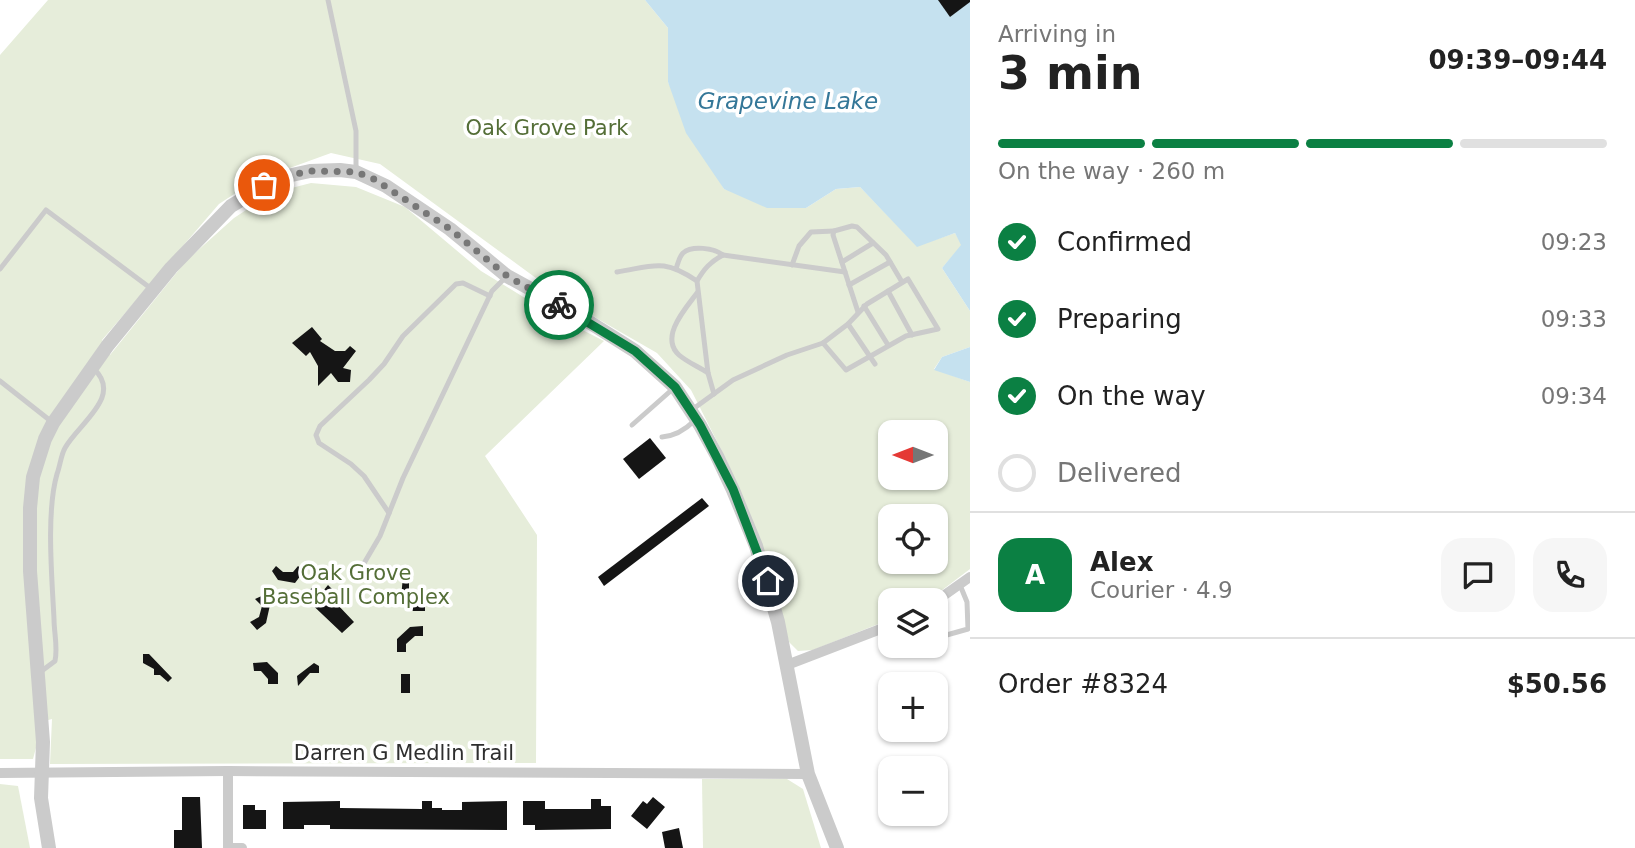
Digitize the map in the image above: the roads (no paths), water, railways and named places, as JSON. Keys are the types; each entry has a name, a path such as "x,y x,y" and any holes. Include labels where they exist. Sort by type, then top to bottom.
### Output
{"street":[{"path":"49,848 41,798 44,742 30,570 30,508 38,455 53,423 92,368 153,290 208,228 231,206 251,192 278,178 310,171 356,172 374,179 450,229 507,276 578,315 635,351 675,387 733,489 756,546 778,622 808,774 837,848"},
{"path":"948,592 970,577"},
{"path":"787,664 878,632"},
{"path":"228,771 228,848 242,848"},
{"name":"Darren G Medlin Trail","path":"0,773 228,771 808,774"}],"lane":[{"path":"328,0 356,131 356,172"},
{"path":"0,269 46,210 153,290"},
{"path":"792,265 799,246 811,232 834,233 852,226 891,262 938,329 912,335 888,345 846,370 823,343"},
{"path":"834,233 858,312"},
{"path":"842,262 873,243"},
{"path":"676,269 684,253 691,248 845,272"},
{"path":"714,394 708,373 697,281 712,261 723,255"},
{"path":"849,285 891,262"},
{"path":"617,272 649,265 667,265 697,281"},
{"path":"363,565 380,536 403,478 490,296 496,285 507,276"},
{"path":"662,437 686,428 693,415 733,380 776,360 823,343 848,324 864,306 905,280"},
{"path":"389,513 364,476 319,443 316,435 320,426 369,380 403,336 456,284 463,283 490,296"},
{"path":"888,291 912,335"},
{"path":"698,292 678,318 672,342 678,355 708,373"},
{"path":"864,306 888,345"},
{"path":"848,324 875,364"},
{"path":"39,673 55,661 57,650 54,622 53,487 65,448 103,398 103,377 92,368"},
{"path":"0,381 53,423"},
{"path":"632,425 675,387"},
{"path":"948,635 968,629 967,602 960,584"}],"water":[{"name":"Grapevine Lake","path":"645,0 970,0 970,311 942,268 961,245 955,233 917,247 860,187 836,189 806,208 767,208 724,189 686,133 668,82 668,28"},
{"path":"970,347 970,382 934,370 942,357"}],"park label":[{"name":"Oak Grove Park","path":"547,128"},
{"name":"Oak Grove Baseball Complex","path":"356,585"}]}
